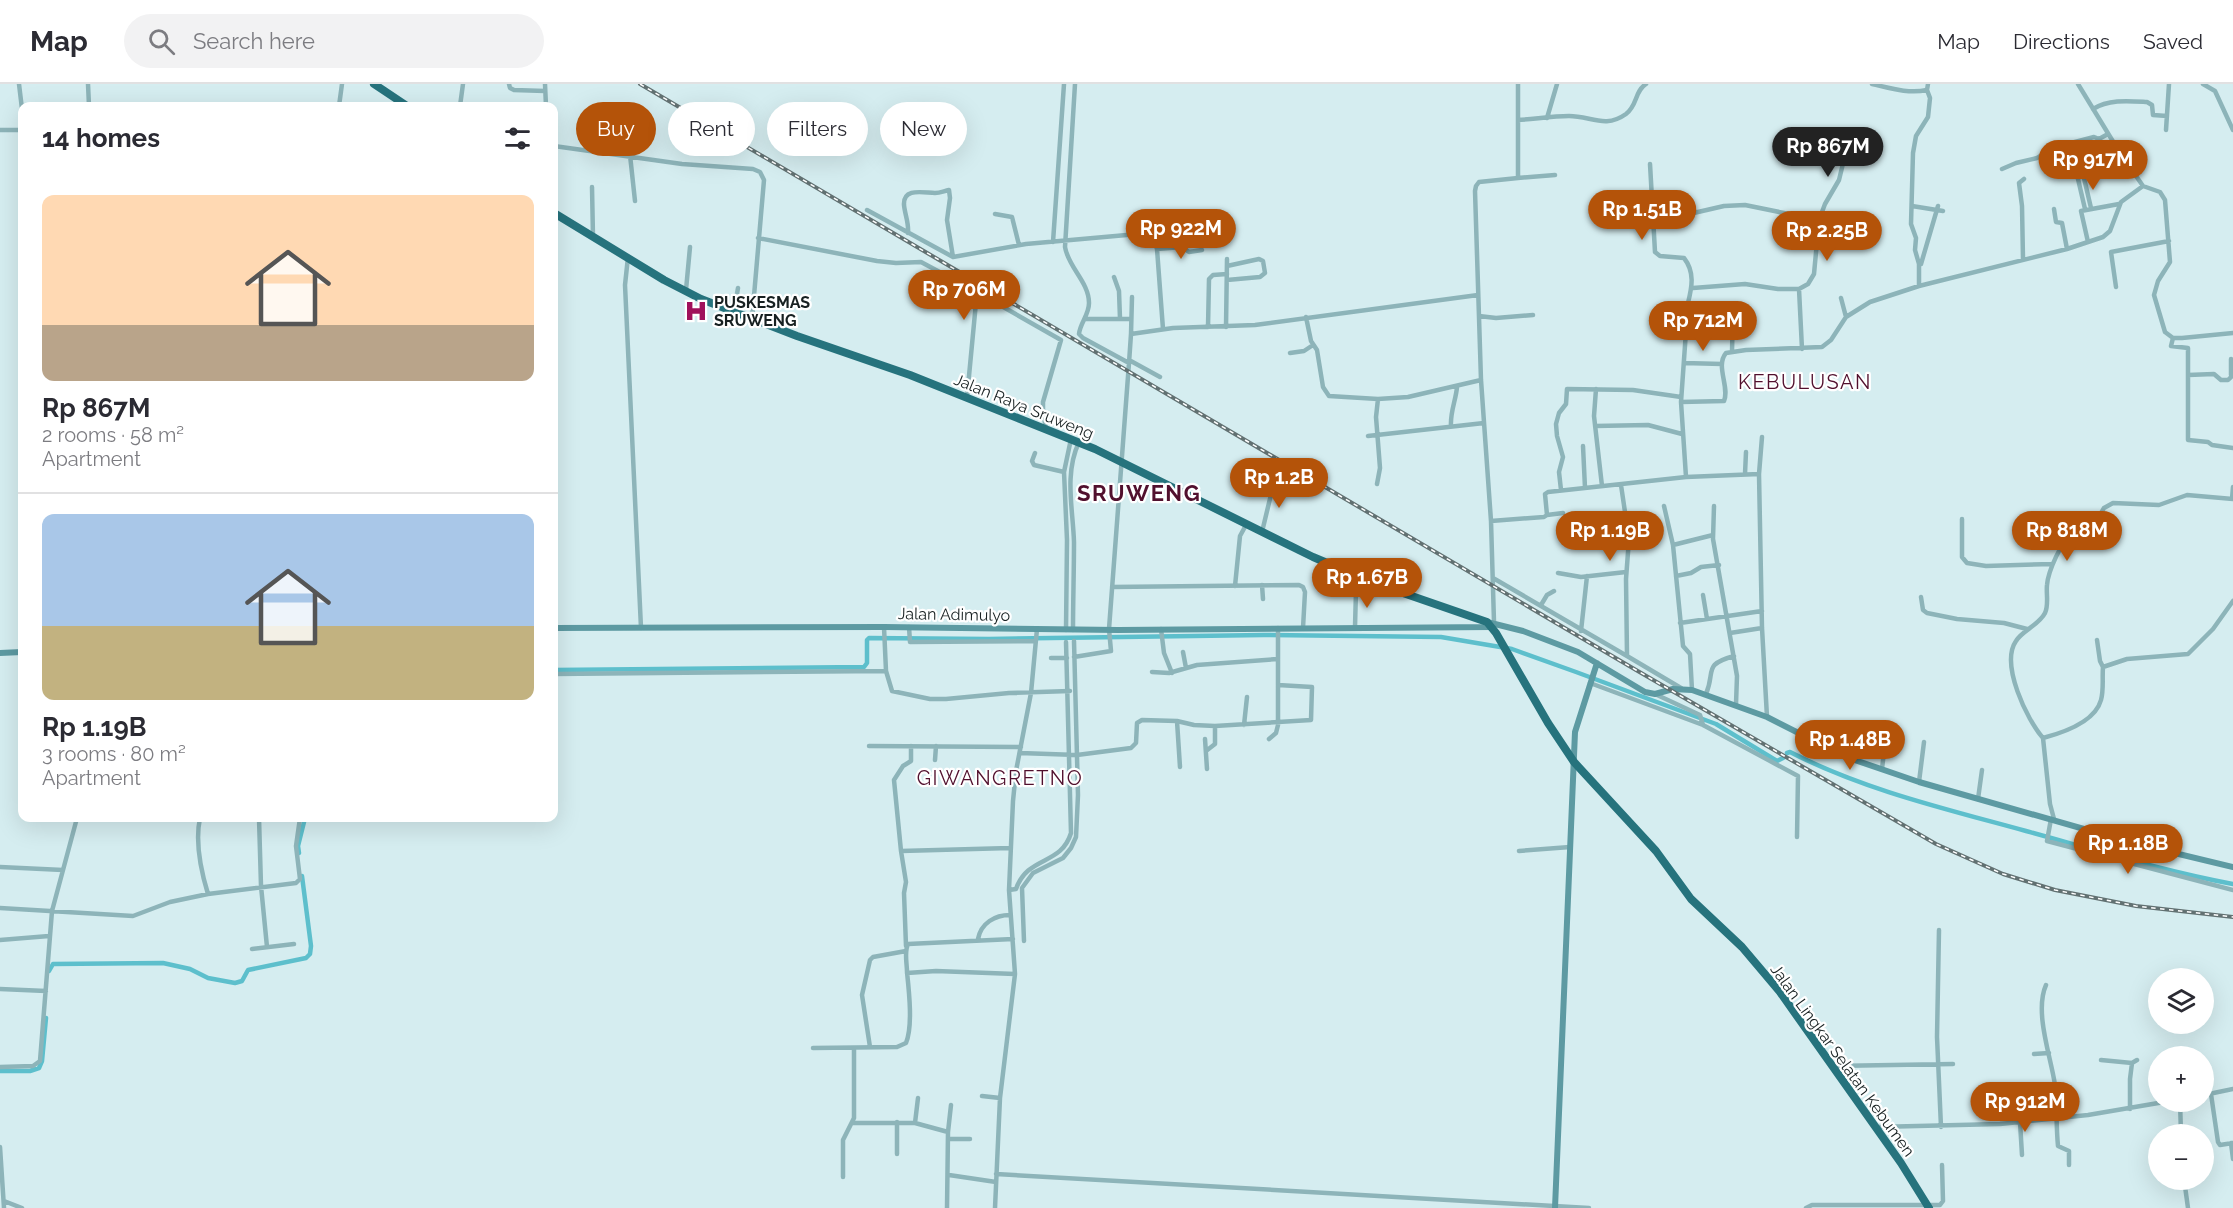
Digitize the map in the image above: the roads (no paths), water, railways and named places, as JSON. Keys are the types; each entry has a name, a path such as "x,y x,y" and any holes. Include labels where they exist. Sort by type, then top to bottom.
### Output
{"highway":[{"path":"374,84 396,102"},
{"name":"Jalan Raya Sruweng","path":"558,215 701,299 910,375 1046,429 1120,460 1246,525 1362,578 1491,624"},
{"name":"Jalan Lingkar Selatan Kebumen","path":"1491,624 1548,723 1574,762 1656,851 1691,899 1763,970 1876,1127 1928,1206"}],"street":[{"path":"19,84 21,102"},
{"path":"88,84 89,102"},
{"path":"340,102 342,84"},
{"path":"461,102 463,84"},
{"path":"509,84 514,90 545,91"},
{"path":"544,84 546,102"},
{"path":"1053,242 1064,84"},
{"path":"1075,84 1065,241 1066,254 1088,295 1089,306 1079,330 1081,336 1160,377"},
{"path":"1518,84 1518,178"},
{"path":"1547,118 1557,84"},
{"path":"1518,120 1576,117 1597,122 1613,120 1631,110 1638,90 1646,84"},
{"path":"1872,84 1903,91 1927,87 1930,98 1926,123 1915,140 1911,225 1916,236 1915,250 1919,267 1919,286"},
{"path":"2078,84 2143,186 2156,190 2164,196 2169,266 2158,281 2154,295 2165,332 2173,338 2233,333"},
{"path":"2166,130 2169,84"},
{"path":"2204,84 2215,91 2233,130"},
{"path":"2093,109 2101,104 2113,102 2147,102 2152,105 2153,115 2167,116"},
{"path":"0,130 18,130"},
{"path":"2002,169 2037,158 2052,148 2101,138 2108,134"},
{"path":"558,146 576,149"},
{"path":"2068,146 2071,159"},
{"path":"1693,288 1745,284 1778,289 1799,289 1812,280 1815,271 1819,220 1839,180 1847,147"},
{"path":"630,156 634,201"},
{"path":"636,156 682,164 753,169 760,172 764,180 752,319"},
{"path":"1059,158 1070,158"},
{"path":"2080,161 2088,208"},
{"path":"1650,164 1655,252 1660,256 1680,256 1687,261 1693,288 1688,303 1681,400 1686,477"},
{"path":"1057,173 1070,173"},
{"path":"1491,624 1493,578 1481,380 1476,186 1482,181 1555,175"},
{"path":"2023,259 2019,183 2024,179"},
{"path":"2078,179 2088,208"},
{"path":"2088,242 2081,213 2088,208 2119,204 2143,186"},
{"path":"592,187 593,237"},
{"path":"908,233 909,225 904,205 907,196 917,191 937,193 950,190 947,220 953,257"},
{"path":"1560,490 1559,472 1563,457 1557,439 1556,424 1559,413 1566,404 1566,391 1569,388 1633,390 1681,400 1724,401 1726,394 1722,364 1724,354 1732,351 1802,349 1827,345 1846,317 1870,302 1919,286 2067,249 2109,233 2119,204"},
{"path":"1651,207 1685,215 1724,206 1745,205 1819,220"},
{"path":"1912,206 1940,209 1931,225 1925,255 1919,267"},
{"path":"2054,208 2056,222 2062,223 2067,249"},
{"path":"867,210 953,257 1019,245 1144,232 1152,235 1156,249 1163,329"},
{"path":"995,214 1012,217 1019,245"},
{"path":"758,238 877,261 921,262 1061,340 1043,402 1042,411 1046,429"},
{"path":"2116,287 2111,252 2169,241"},
{"path":"686,290 690,247"},
{"path":"1156,249 1182,247 1190,252 1202,250"},
{"path":"628,257 625,285 641,628"},
{"path":"1227,266 1260,259 1263,261 1265,273 1260,277 1227,280"},
{"path":"1226,327 1227,260"},
{"path":"1208,327 1209,279 1213,275 1227,274"},
{"path":"1114,277 1119,291 1120,319"},
{"path":"734,311 738,288"},
{"path":"1799,289 1802,349"},
{"path":"967,397 977,292"},
{"path":"1131,334 1163,329 1255,325 1478,295"},
{"path":"1074,657 1111,651 1109,631 1132,297"},
{"path":"1841,298 1846,317"},
{"path":"1732,351 1733,314"},
{"path":"1479,316 1496,318 1533,315"},
{"path":"1306,317 1313,345 1317,350 1324,391 1329,396 1378,399 1408,397 1481,380"},
{"path":"1085,319 1131,319"},
{"path":"2173,338 2171,346 2188,348"},
{"path":"2187,338 2188,440 2233,448"},
{"path":"1290,353 1304,351 1313,345"},
{"path":"2188,375 2214,374 2223,380 2228,380 2232,375 2230,359"},
{"path":"1684,363 1722,364"},
{"path":"1451,426 1450,416 1455,401 1456,387"},
{"path":"1596,389 1595,426 1602,486"},
{"path":"1377,484 1380,471 1377,434 1378,399"},
{"path":"1368,436 1484,423"},
{"path":"1595,426 1648,425 1683,434"},
{"path":"1762,437 1759,474 1762,628 1767,717"},
{"path":"1069,630 1064,472 1075,441"},
{"path":"1069,630 1074,541 1070,474 1075,441"},
{"path":"1583,446 1585,488"},
{"path":"1745,474 1746,452"},
{"path":"1035,453 1032,461 1034,465 1064,472"},
{"path":"1547,515 1545,494 1548,492 1686,477 1759,474"},
{"path":"1262,532 1274,482"},
{"path":"1621,485 1629,533 1626,572 1627,657"},
{"path":"2233,487 2232,499 2190,495 2159,505 2110,504 2104,508 2094,525 2072,533 2052,564 2046,611 2014,644 2013,668 2023,709 2043,738 2052,819 2047,841 2187,880 2233,890"},
{"path":"1664,506 1673,545 1684,648 1690,654 1692,690"},
{"path":"1714,506 1713,535 1734,656 1738,685 1737,705"},
{"path":"1491,521 1532,519 1563,513"},
{"path":"1962,519 1962,557 1967,563 1986,566 2052,564"},
{"path":"1235,586 1240,536 1246,525"},
{"path":"1673,545 1713,535"},
{"path":"1067,540 1074,541"},
{"path":"1676,576 1691,573 1701,567 1719,565"},
{"path":"1558,573 1587,576 1626,572"},
{"path":"1581,631 1587,576"},
{"path":"1493,578 1683,689"},
{"path":"1112,587 1296,584 1303,587 1305,597 1304,628"},
{"path":"1262,585 1263,599"},
{"path":"1355,627 1356,590"},
{"path":"1541,605 1547,595 1554,591"},
{"path":"1702,595 1707,619"},
{"path":"1921,597 1923,610 1927,613 1957,619 2004,623 2027,629"},
{"path":"2103,667 2127,659 2188,654 2213,629 2233,601"},
{"path":"1680,623 1762,611"},
{"name":"Jalan Adimulyo","path":"558,628 884,631 909,627 1036,636 1069,630 1162,634 1491,624 1550,640 1597,663 1639,689 1655,694"},
{"path":"909,627 909,638 954,643 1036,636 1031,693 1014,787 1009,890 1015,974 1000,1098 995,1208"},
{"path":"1730,633 1762,628"},
{"path":"1269,739 1276,734 1278,723 1278,629"},
{"path":"884,631 886,671 892,692 930,699 1076,691"},
{"path":"1162,634 1164,653 1172,673"},
{"path":"2043,738 2068,730 2095,712 2098,707 2102,695 2103,667 2097,640"},
{"path":"1024,941 1018,890 1030,871 1069,852 1075,842 1078,795 1074,641"},
{"path":"1056,859 1069,839 1071,825 1065,642"},
{"path":"0,653 18,652"},
{"path":"1183,652 1186,668"},
{"path":"1706,694 1709,674 1718,660 1734,656"},
{"path":"1051,658 1067,658"},
{"path":"1152,672 1172,673 1201,664 1278,659"},
{"path":"1556,1207 1576,725 1597,663"},
{"path":"558,674 886,671"},
{"path":"1591,678 1702,721"},
{"path":"1020,753 1077,755 1133,748 1136,743 1137,723 1140,720 1177,721 1215,726 1311,720 1312,688 1278,685"},
{"path":"1655,694 1673,689 1692,690 1706,694 1767,717 1846,757 1882,770 2154,848 2233,867"},
{"path":"1655,694 1799,777 1797,837"},
{"path":"1244,725 1247,697"},
{"path":"1177,721 1180,767"},
{"path":"1206,751 1215,744 1215,726"},
{"path":"1882,770 1886,734"},
{"path":"1205,739 1208,769"},
{"path":"1919,782 1924,742"},
{"path":"869,746 1021,747"},
{"path":"813,1048 897,1047 904,1045 908,1040 904,892 906,882 894,780 903,766 911,761 911,746"},
{"path":"934,760 936,746"},
{"path":"1978,799 1982,770"},
{"path":"1071,795 1078,795"},
{"path":"0,1067 38,1064 52,911 76,822"},
{"path":"200,822 201,860 208,894"},
{"path":"259,822 261,886 267,947"},
{"path":"0,908 133,916 170,902 208,894 296,883 300,879 296,846 299,822"},
{"path":"1069,839 1075,842"},
{"path":"1519,851 1570,847"},
{"path":"901,851 1011,848"},
{"path":"0,867 63,870"},
{"path":"1009,890 1018,890"},
{"path":"978,939 980,932 994,917 1010,915"},
{"path":"1939,930 1938,1063 1941,1127"},
{"path":"0,940 49,936"},
{"path":"870,1047 862,995 870,960 873,957 906,949 915,943 1013,939"},
{"path":"252,949 294,944"},
{"path":"907,973 936,970 1015,974"},
{"path":"2046,986 2043,993 2042,1010 2055,1088 2058,1146 2069,1151 2069,1165"},
{"path":"0,988 46,991"},
{"path":"843,1177 843,1140 854,1118 854,1048"},
{"path":"2034,1054 2049,1053"},
{"path":"2101,1060 2134,1062 2130,1079 2130,1109"},
{"path":"1832,1066 1953,1064"},
{"path":"2214,1093 2233,1089"},
{"path":"982,1096 1000,1098"},
{"path":"915,1123 918,1098"},
{"path":"947,1208 948,1132 951,1105"},
{"path":"1876,1127 1941,1127 2020,1122 2148,1105"},
{"path":"2214,1112 2218,1142 2220,1145 2232,1143 2233,1159"},
{"path":"897,1122 897,1154"},
{"path":"2020,1122 2022,1155"},
{"path":"852,1123 915,1123 948,1132"},
{"path":"949,1139 970,1139"},
{"path":"0,1147 4,1208"},
{"path":"1806,1208 1809,1205 1819,1204 1880,1207 1940,1206 1943,1203 1942,1165"},
{"path":"996,1174 1589,1208"},
{"path":"949,1175 996,1182"},
{"path":"2186,1190 2188,1208"},
{"path":"2,1200 22,1208"}],"waterway":[{"path":"558,670 864,667 867,663 867,640 869,638 989,639 1264,635 1441,637 1512,649 1716,724 1777,761 1783,758"},
{"path":"1787,753 1790,752 1876,788 1936,806 2155,867 2233,884"},
{"path":"299,853 298,846 304,822"},
{"path":"49,971 53,964 163,963 190,969 208,978 235,983 242,981 248,970 306,958 310,954 311,946 302,876"},
{"path":"0,1071 30,1071 39,1068 42,1061 46,1018"}],"railway":[{"path":"640,84 1936,844 2003,874 2055,890 2136,906 2233,917"}],"place":[{"name":"PUSKESMAS SRUWENG","path":"696,311"}],"district":[{"name":"KEBULUSAN","path":"1805,382"},
{"name":"SRUWENG","path":"1139,493"},
{"name":"GIWANGRETNO","path":"1000,778"}]}
